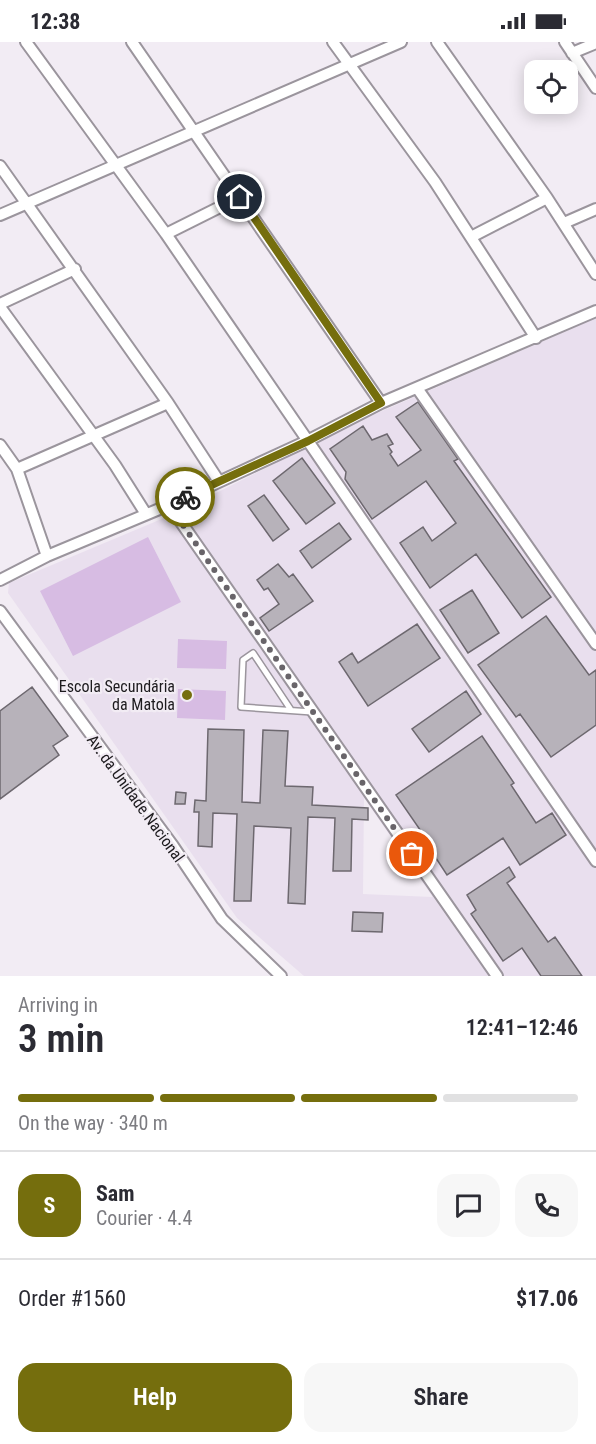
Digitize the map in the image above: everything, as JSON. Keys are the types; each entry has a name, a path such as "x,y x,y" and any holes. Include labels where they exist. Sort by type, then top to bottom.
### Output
{"street":[{"path":"26,42 166,234 596,861"},
{"path":"132,42 381,403"},
{"path":"333,42 471,237 536,338"},
{"path":"0,215 401,42"},
{"path":"436,42 547,198 596,274"},
{"path":"565,42 596,88"},
{"path":"572,53 596,43"},
{"path":"0,165 168,403 218,480"},
{"path":"166,234 240,197"},
{"path":"471,237 547,198"},
{"path":"564,223 596,208"},
{"path":"75,269 0,305 146,514"},
{"path":"0,580 47,556 169,505 218,480 308,441 381,403 596,311"},
{"path":"417,388 596,644"},
{"path":"17,469 168,403"},
{"path":"0,445 17,469 47,556"},
{"path":"169,505 497,976"},
{"name":"Av. da Unidade Nacional","path":"0,611 173,846 222,919 281,976"}],"lane":[{"path":"291,710 253,653 243,660 241,707 313,712"}],"shaded area":[{"path":"596,318 596,976 304,976 237,918 8,593 9,583 164,518 173,522 170,516 366,418","holes":["364,798 432,896 363,894"]},
{"path":"148,537 181,602 73,656 40,591"},
{"path":"178,639 227,641 226,669 177,668"},
{"path":"178,689 226,691 225,720 177,718"}],"building":[{"path":"418,402 458,459 454,461 551,597 522,618 476,554 430,588 400,543 423,527 432,541 456,523 426,481 372,519 345,479 346,472 330,449 363,426 372,440 387,434 393,444 388,446 392,452 390,454 398,466 421,450 396,417"},
{"path":"302,458 335,503 306,524 273,481"},
{"path":"264,495 289,529 273,541 248,506"},
{"path":"339,523 351,539 312,568 300,551"},
{"path":"278,564 289,577 293,574 313,601 269,631 260,618 279,604 268,588 264,590 257,580"},
{"path":"472,590 499,633 468,653 440,610"},
{"path":"546,616 589,675 596,670 596,725 551,757 520,714 516,717 478,665"},
{"path":"417,624 440,658 368,706 339,662 352,653 358,663"},
{"path":"32,687 68,736 53,746 59,755 0,799 0,711"},
{"path":"466,691 481,714 429,752 412,729"},
{"path":"208,729 244,730 242,802 260,803 263,730 288,731 285,786 313,787 312,805 368,808 368,820 352,819 351,871 333,871 335,818 308,817 305,904 288,903 291,828 254,826 251,901 234,901 237,814 213,813 212,847 198,846 199,812 194,812 195,800 206,801"},
{"path":"482,736 514,783 511,785 536,823 552,813 566,835 520,865 503,838 447,875 432,852 434,850 396,795"},
{"path":"176,792 186,793 185,804 175,804"},
{"path":"509,867 515,877 507,883 548,942 555,937 582,976 541,976 522,948 503,961 471,914 476,910 467,895"},
{"path":"353,912 383,913 382,932 352,931"}],"way so far":[{"path":"185,497 169,505 412,854"}],"place":[{"name":"Escola Secundária da Matola","path":"187,695"}],"route":[{"path":"185,497 308,441 381,403 240,197"}]}
